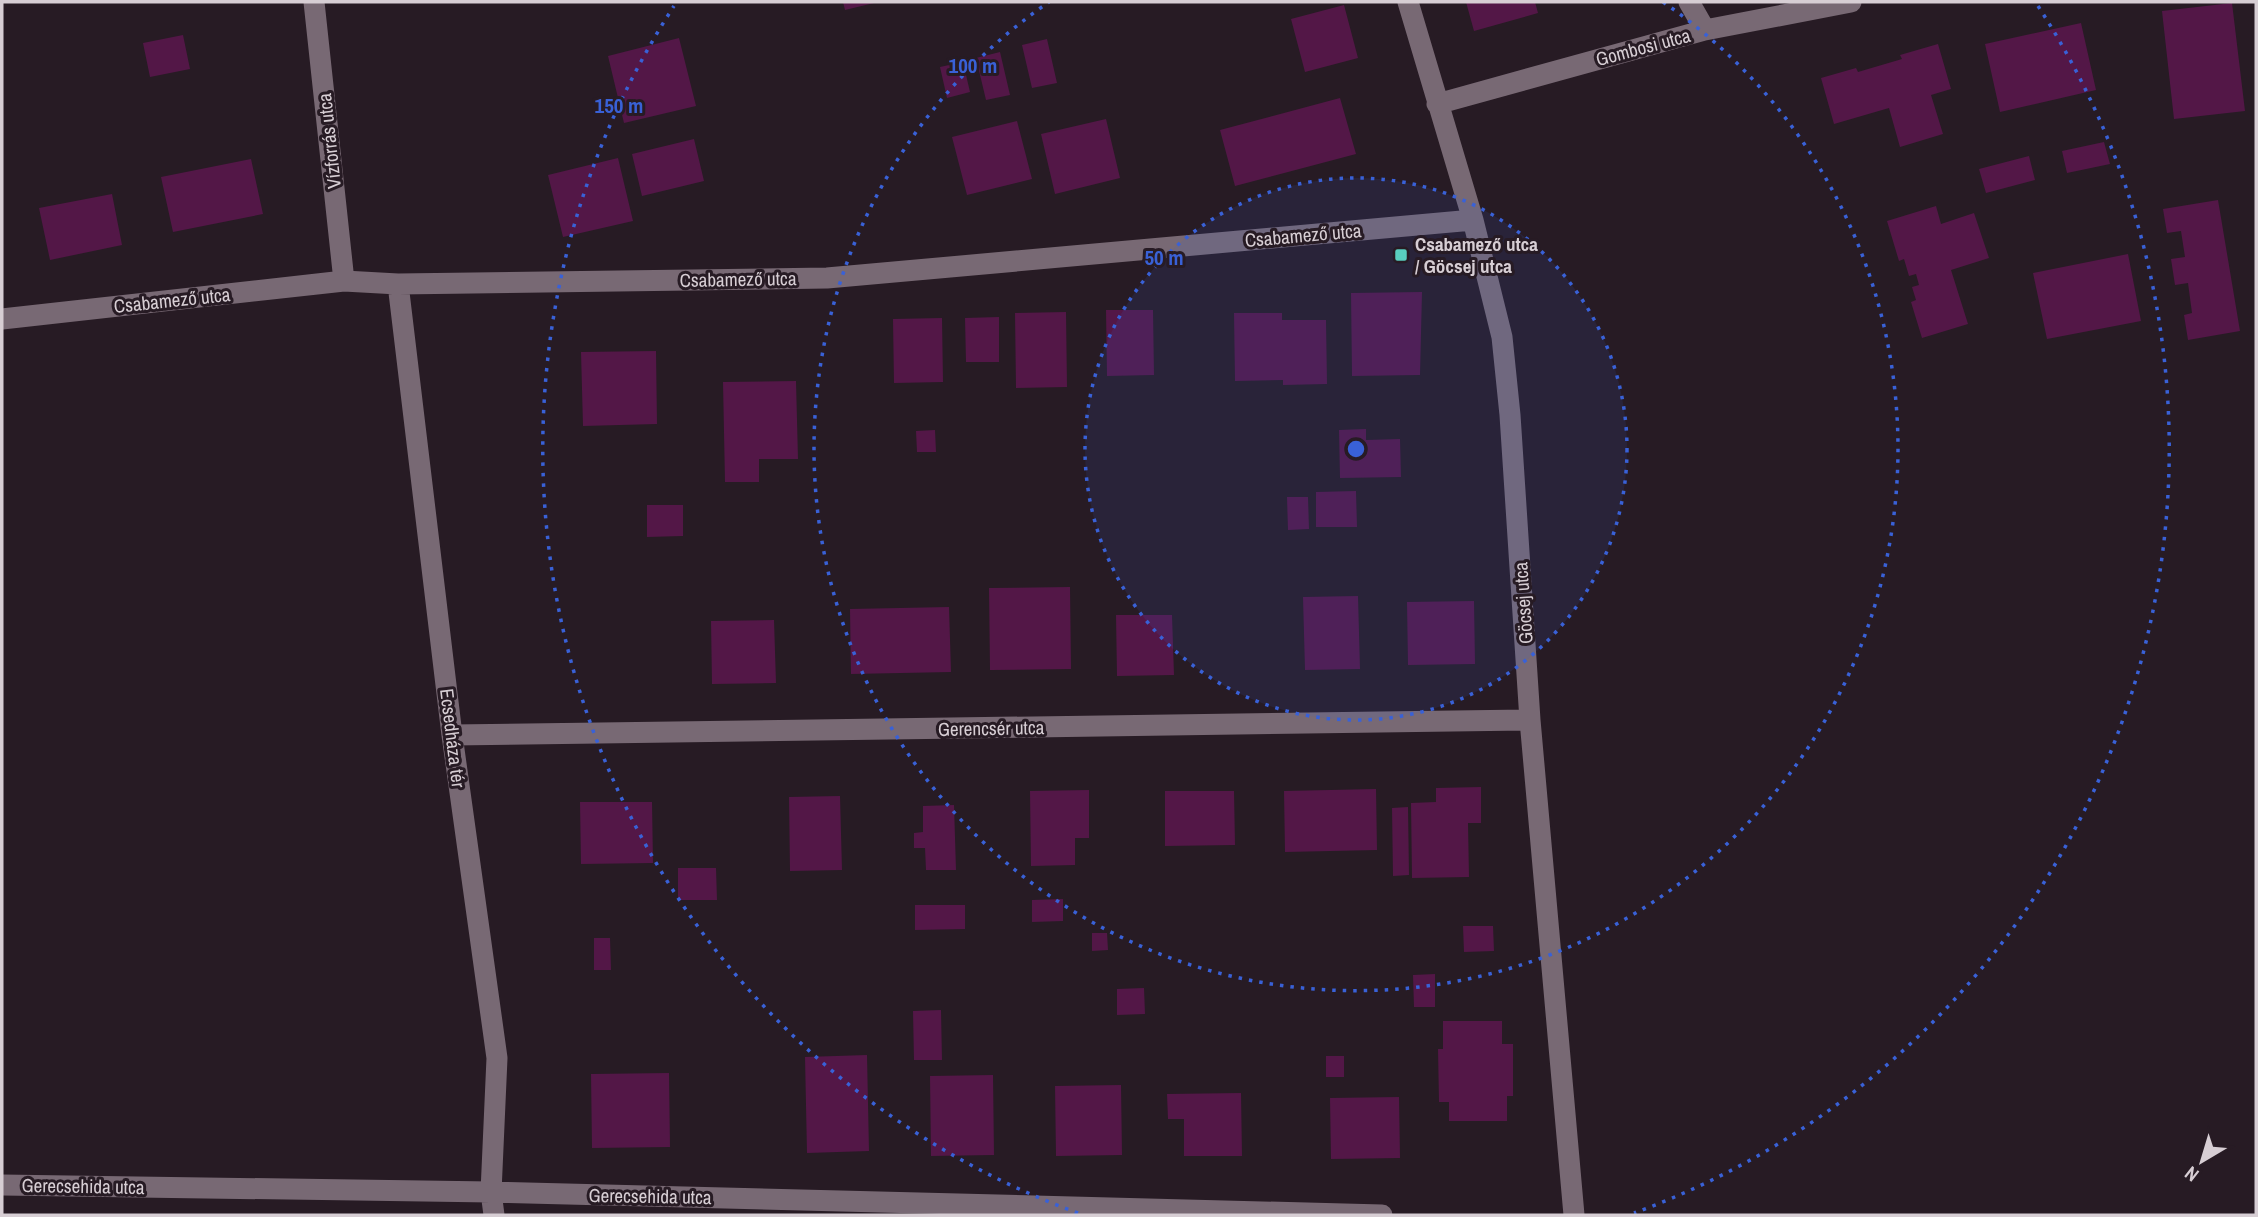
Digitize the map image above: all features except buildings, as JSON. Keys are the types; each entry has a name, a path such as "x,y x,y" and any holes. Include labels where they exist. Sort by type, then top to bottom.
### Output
{"street":[{"name":"Vízforrás utca","path":"314,2 344,281"},
{"name":"Göcsej utca","path":"1408,2 1473,220 1502,337 1511,429 1530,720 1574,1215"},
{"path":"1689,2 1704,30"},
{"name":"Gombosi utca","path":"1437,104 1704,30 1851,2"},
{"name":"Csabamező utca","path":"2,319 344,281 398,284 827,278 1473,220"},
{"name":"Ecsedháza tér","path":"398,284 452,735 497,1058 491,1192"},
{"name":"Gerencsér utca","path":"452,735 1530,720"},
{"name":"Gerecsehida utca","path":"2,1185 491,1192 1382,1215"},
{"path":"491,1192 494,1215"}],"place":[{"name":"Csabamező utca / Göcsej utca","path":"1401,255"}]}
